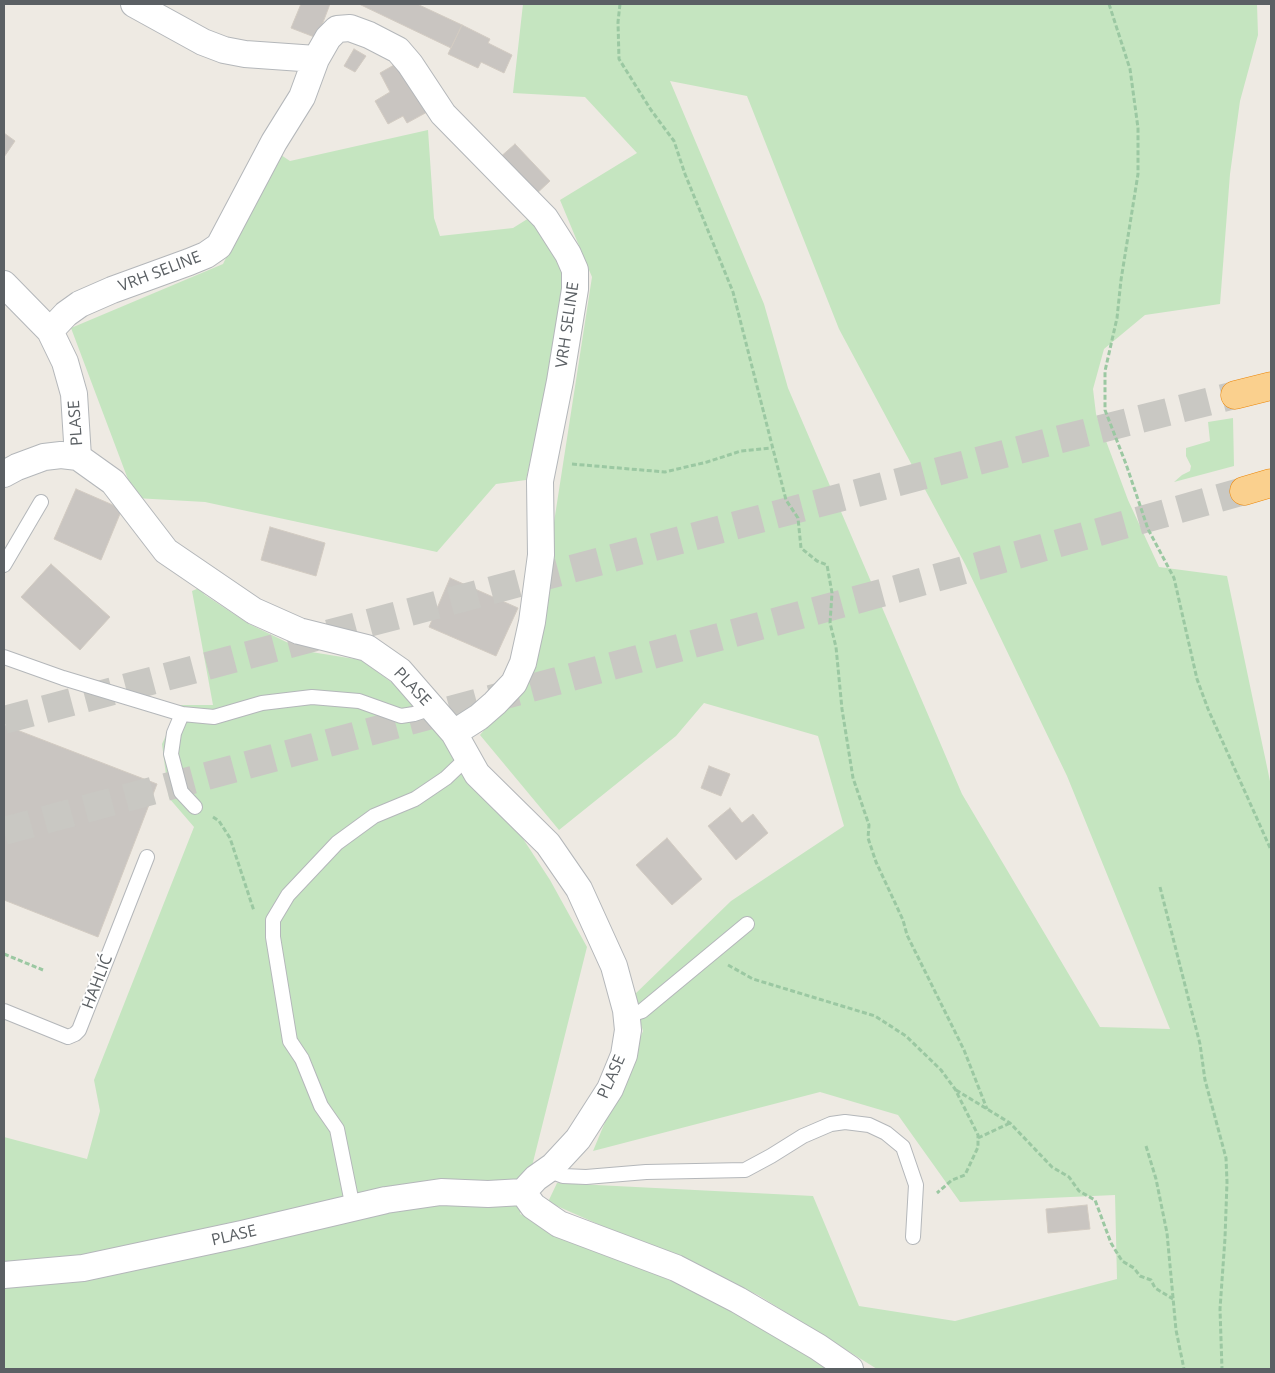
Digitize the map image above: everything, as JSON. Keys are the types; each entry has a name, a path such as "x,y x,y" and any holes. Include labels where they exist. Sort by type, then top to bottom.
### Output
{"highway":[{"path":"1235,395 1271,386"},
{"path":"1244,491 1271,483"}],"street":[{"path":"134,4 203,42 224,50 245,54 316,59"},
{"name":"VRH SELINE","path":"50,331 66,314 80,304 206,255 219,246 274,142 302,97 316,59 328,38 337,29 350,28 369,34 398,50 410,64 443,114 545,218 576,270 575,289 560,381 540,481 541,555 532,622 523,663 514,683 495,703 479,717 454,733"},
{"name":"PLASE","path":"4,284 50,331 65,362 74,394 78,457 113,482 166,551 254,612 299,631 367,648 400,671 454,733 478,774 548,844 579,889 614,966 626,1010 628,1030 624,1055 610,1089 578,1139 553,1166 536,1178 523,1192 488,1194 440,1192 386,1200 83,1268 4,1275"},
{"path":"4,474 44,457 61,455 78,457"},
{"path":"523,1192 533,1206 559,1224 676,1268 738,1300 818,1347 850,1369"}],"lane":[{"path":"4,566 41,502"},
{"path":"4,657 63,678 182,714 214,717 262,703 312,697 359,701 401,716 432,708"},
{"path":"182,714 174,733 171,754 182,792 195,807"},
{"path":"353,1208 337,1130 321,1106 302,1059 290,1041 272,920 288,895 337,843 374,816 415,799 446,778 468,757"},
{"name":"HAHLIĆ","path":"4,1011 68,1037 79,1030 146,857"},
{"path":"626,1016 642,1011 747,924"},
{"path":"547,1170 563,1176 586,1177 646,1172 745,1170 772,1156 803,1136 830,1124 845,1122 869,1125 886,1133 904,1147 916,1185 913,1237"}],"path":[{"path":"620,4 618,22 619,59 651,110 674,141 685,174 732,292 786,500 798,518 801,548 817,561 827,565 832,593 830,623 836,647 842,709 853,778 870,825 868,838 876,862 903,920 907,935 964,1050 987,1109"},
{"path":"1109,4 1130,69 1138,128 1138,174 1121,280 1117,318 1105,371 1105,410 1148,529 1174,578 1197,679 1208,709 1271,850"},
{"path":"544,460 665,472 707,462 742,450 772,448"},
{"path":"195,807 219,821 230,838 253,910 263,921 273,926"},
{"path":"1160,887 1198,1034 1205,1080 1226,1158 1225,1238 1220,1309 1222,1369"},
{"path":"712,953 722,962 753,979 875,1016 906,1036 941,1070 955,1089 978,1135 978,1147 965,1175 952,1180 938,1192 915,1201"},
{"path":"4,954 43,970"},
{"path":"955,1089 1010,1123 1052,1167 1069,1177 1079,1191 1095,1200 1111,1243 1122,1261 1134,1268 1140,1276 1151,1280 1155,1288 1173,1299"},
{"path":"978,1138 1010,1123"},
{"path":"1146,1146 1156,1179 1167,1233 1176,1330 1184,1369"}],"green space":[{"path":"523,4 1257,4 1258,35 1240,101 1230,174 1220,304 1145,315 1104,349 1093,389 1096,414 1128,500 1159,567 1227,576 1271,786 1271,1369 877,1369 758,1295 548,1202 557,1183 813,1196 859,1306 955,1321 1117,1279 1115,1195 960,1202 898,1115 820,1092 593,1151 643,1031 632,997 731,901 844,826 818,736 704,703 676,736 559,830 480,735 536,667 550,548 592,277 560,200 637,153 585,97 513,93","holes":["670,81 747,96 839,329 965,564 1067,776 1170,1029 1100,1027 962,794 788,388 764,304"]},
{"path":"428,130 434,218 440,236 513,228 529,218 570,279 526,480 496,484 437,552 205,502 135,498 71,328 223,264 278,153 290,161"},
{"path":"1233,418 1234,466 1174,482 1190,471 1191,466 1186,456 1186,448 1210,441 1208,422"},
{"path":"199,588 205,595 249,624 305,651 361,660 409,695 516,828 550,880 587,947 520,1214 755,1318 828,1369 4,1369 4,1137 87,1159 100,1111 94,1080 194,827 169,798 162,744 180,705 213,705 192,591"}],"building":[{"path":"301,4 330,4 317,38 291,28"},
{"path":"359,4 417,4 462,25 451,48"},
{"path":"462,25 490,39 488,43 512,55 504,73 481,62 478,68 448,54"},
{"path":"354,49 366,56 355,72 344,66"},
{"path":"401,61 429,111 407,123 403,116 388,124 375,101 390,92 380,73"},
{"path":"4,133 15,141 4,157"},
{"path":"515,144 550,181 533,197 498,159"},
{"path":"76,489 122,509 101,560 54,539"},
{"path":"270,527 325,543 316,576 261,560"},
{"path":"51,564 110,617 80,650 21,597"},
{"path":"450,578 518,608 496,656 429,627"},
{"path":"4,725 157,784 98,937 4,900"},
{"path":"709,766 730,774 721,796 701,788"},
{"path":"730,808 742,823 753,814 768,833 736,860 708,826"},
{"path":"667,838 702,879 672,905 636,865"},
{"path":"1087,1205 1090,1229 1048,1233 1046,1209"}],"tunnel":[{"path":"4,720 1049,442 1235,395"},
{"path":"4,831 900,588 1244,491"}]}
